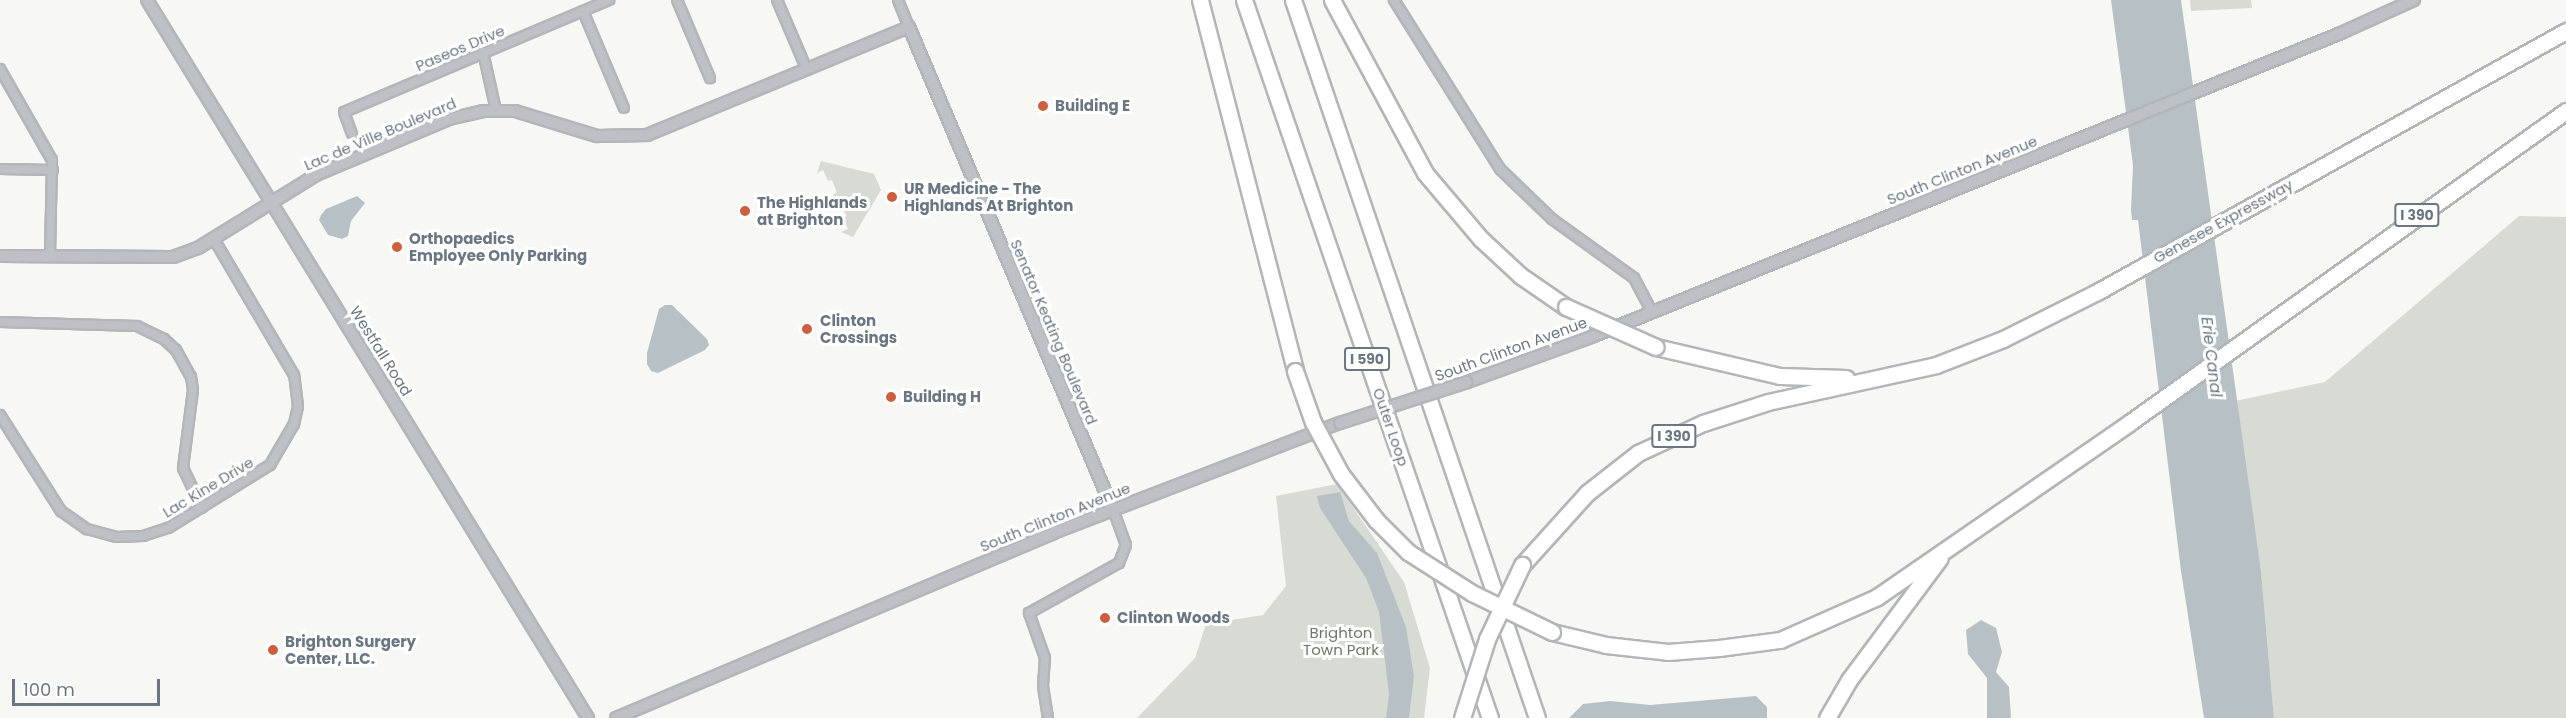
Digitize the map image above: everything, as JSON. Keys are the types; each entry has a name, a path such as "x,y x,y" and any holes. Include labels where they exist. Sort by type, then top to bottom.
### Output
{"highway":[{"path":"1200,0 1295,371 1313,423 1341,474 1376,520 1408,552 1472,593 1552,632 1606,645 1668,652 1780,640 1876,597 1947,549"},
{"name":"Outer Loop","path":"1244,0 1491,718"},
{"name":"I 590","path":"1293,0 1538,718"},
{"path":"1332,0 1425,173 1480,239 1521,276 1566,307 1656,347 1780,376 1867,378"},
{"name":"Genesee Expressway","path":"1867,378 1936,364 2003,339 2097,292 2566,32"},
{"name":"I 390","path":"1827,718 1849,680 1947,549 2129,423 2268,320 2566,111"},
{"name":"I 390","path":"1461,718 1487,639 1522,565 1587,493 1638,453 1703,423 1758,405 1867,378"}],"street":[{"name":"Westfall Road","path":"147,0 588,718"},
{"name":"Paseos Drive","path":"352,134 344,112 609,0"},
{"path":"677,0 710,78"},
{"path":"777,0 807,70"},
{"name":"Senator Keating Boulevard","path":"898,0 1113,510"},
{"path":"1394,0 1500,169 1552,219 1634,278 1653,312"},
{"name":"South Clinton Avenue","path":"616,718 1113,510 1340,423 1467,382 1653,312 2219,83 2414,0"},
{"path":"583,11 624,108"},
{"name":"Lac de Ville Boulevard","path":"0,256 159,260 184,254 214,239 316,175 439,123 496,110 528,113 597,136 632,137 661,131 909,27"},
{"path":"483,52 496,110"},
{"path":"0,69 45,143 53,170 50,256"},
{"path":"0,169 53,170"},
{"name":"Lac Kine Drive","path":"0,415 61,511 87,529 117,537 143,537 202,508 270,465 291,434 298,406 294,375 285,355 214,239"},
{"path":"0,322 137,326 164,339 176,350 191,377 193,390 183,468 202,508"},
{"path":"1048,718 1042,686 1045,658 1029,613 1119,563 1126,545 1113,510"}],"green space":[{"path":"2190,0 2251,0 2252,8 2191,11"},
{"path":"821,161 874,174 881,190 853,237 841,232 848,229 843,218 847,216 833,194 837,193 832,180 828,181 823,170 817,173"},
{"path":"2519,216 2566,217 2566,718 2274,718 2261,571 2235,401 2325,382"},
{"name":"Brighton Town Park","path":"1337,484 1404,582 1430,668 1424,718 1137,718 1195,658 1206,624 1263,615 1286,586 1276,496"}],"water":[{"name":"Erie Canal","path":"2111,0 2181,0 2261,571 2274,718 2204,718 2181,571 2138,220 2132,220 2133,165"},
{"path":"357,196 365,203 351,221 348,236 342,239 328,235 319,220 321,215 326,209"},
{"path":"665,305 672,305 707,339 709,345 705,350 658,373 651,371 647,364 647,353 659,309"},
{"path":"1340,492 1349,521 1377,553 1406,627 1414,676 1409,718 1386,718 1389,694 1379,612 1366,578 1320,508 1317,496"},
{"path":"1981,620 1996,628 2002,652 1996,672 2009,687 2011,718 1987,718 1987,678 1968,654 1966,630"},
{"path":"1756,696 1767,707 1767,718 1569,718 1583,704 1610,701 1650,705"}],"place":[{"name":"Building E","path":"1043,106"},
{"name":"UR Medicine - The Highlands At Brighton","path":"892,197"},
{"name":"The Highlands at Brighton","path":"745,211"},
{"name":"Orthopaedics Employee Only Parking","path":"397,247"},
{"name":"Clinton Crossings","path":"807,329"},
{"name":"Building H","path":"891,397"},
{"name":"Clinton Woods","path":"1105,618"},
{"name":"Brighton Surgery Center, LLC.","path":"273,650"}]}
